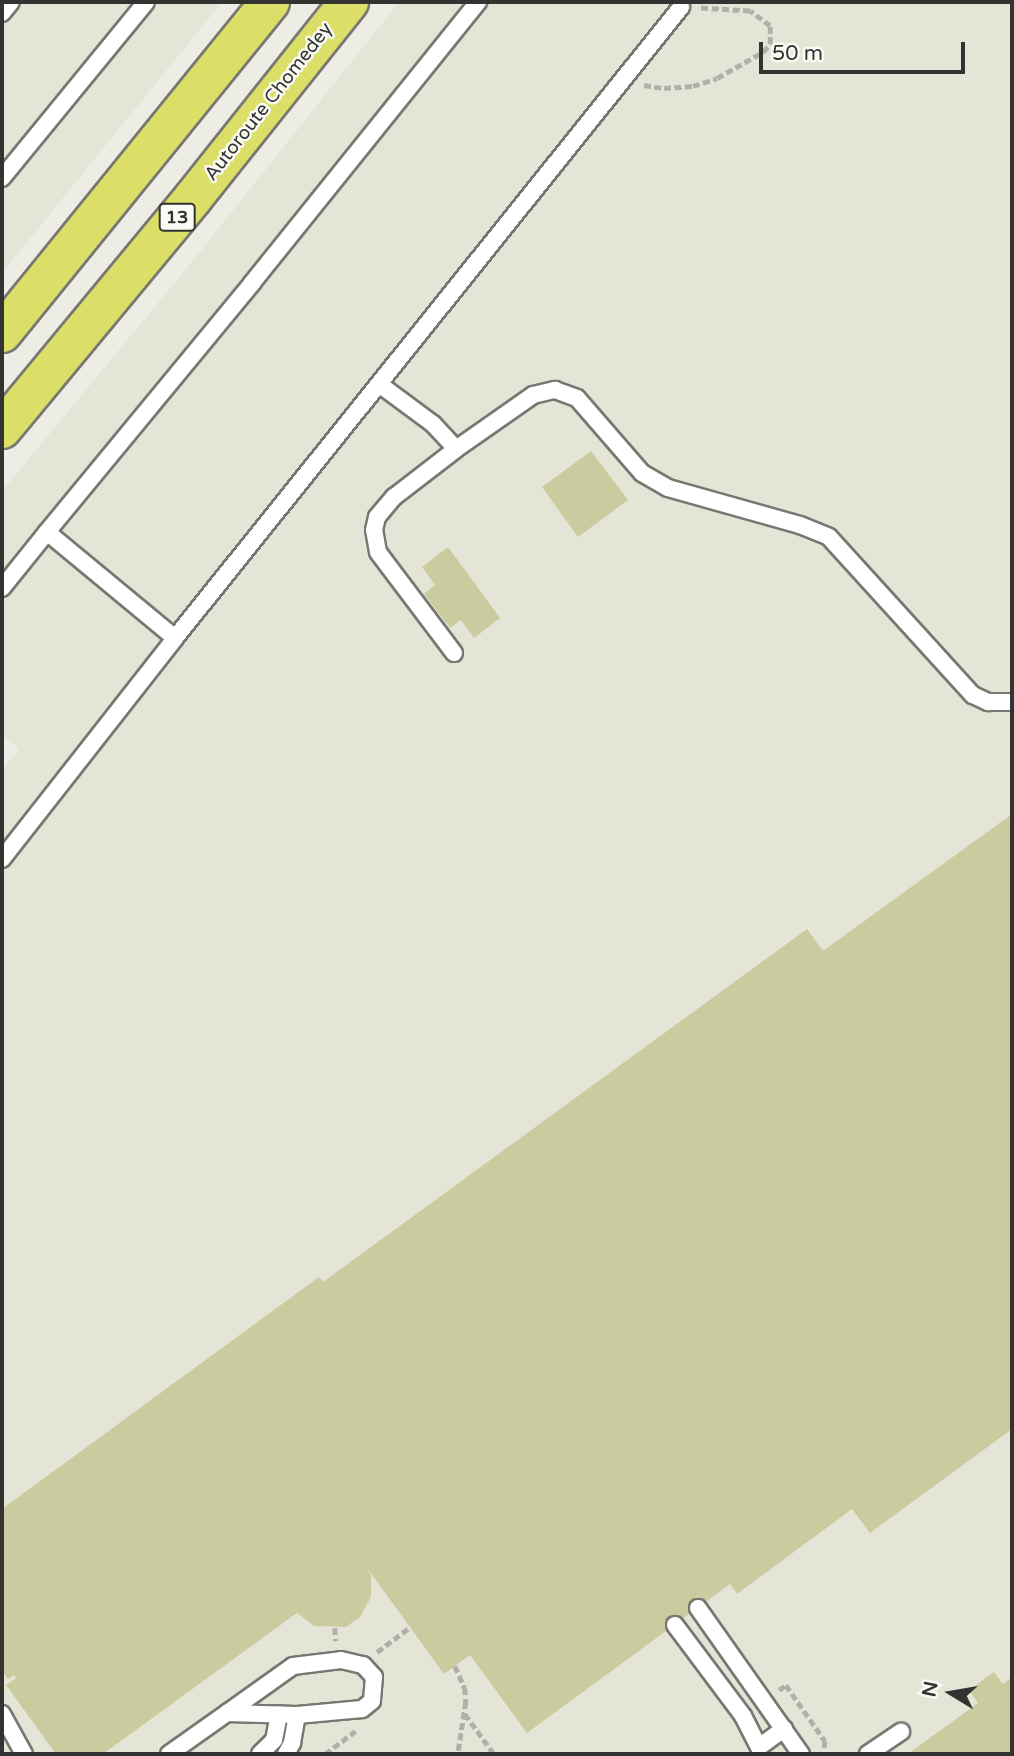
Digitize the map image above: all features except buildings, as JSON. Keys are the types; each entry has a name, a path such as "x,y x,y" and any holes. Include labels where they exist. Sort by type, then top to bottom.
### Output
{"highway":[{"path":"2,333 270,2"},
{"name":"Autoroute Chomedey","path":"2,429 185,208 349,2"}],"lane":[{"path":"2,13 11,2"},
{"path":"2,178 146,2"},
{"path":"2,588 252,284 478,2"},
{"path":"2,859 175,638 681,7"},
{"path":"379,384 433,424 456,449"},
{"path":"454,653 378,552 374,530 377,517 394,497 456,449 533,395 555,390 577,398 642,473 668,488 800,525 830,537 973,695 988,702 1012,702"},
{"path":"47,532 175,638"},
{"path":"698,1608 801,1754"},
{"path":"675,1625 743,1716 758,1752 784,1729"},
{"path":"169,1754 293,1666 341,1660 359,1662 371,1671 374,1693 372,1701 362,1709 298,1715 227,1713"},
{"path":"2,1714 24,1754"},
{"path":"260,1754 274,1740 279,1714"},
{"path":"286,1754 292,1743 298,1715"},
{"path":"868,1754 901,1732"}],"path":[{"path":"622,81 664,88 693,86 717,78 763,52 770,44 770,26 750,11 681,7"},
{"path":"377,1652 410,1627"},
{"path":"335,1628 336,1639"},
{"path":"455,1666 465,1688 457,1754"},
{"path":"464,1713 494,1754"}],"shaded area":[{"path":"2,2 222,2 2,273"},
{"path":"399,2 1012,2 1012,1754 2,1754 2,771 19,749 2,735 2,491 192,262"}]}
